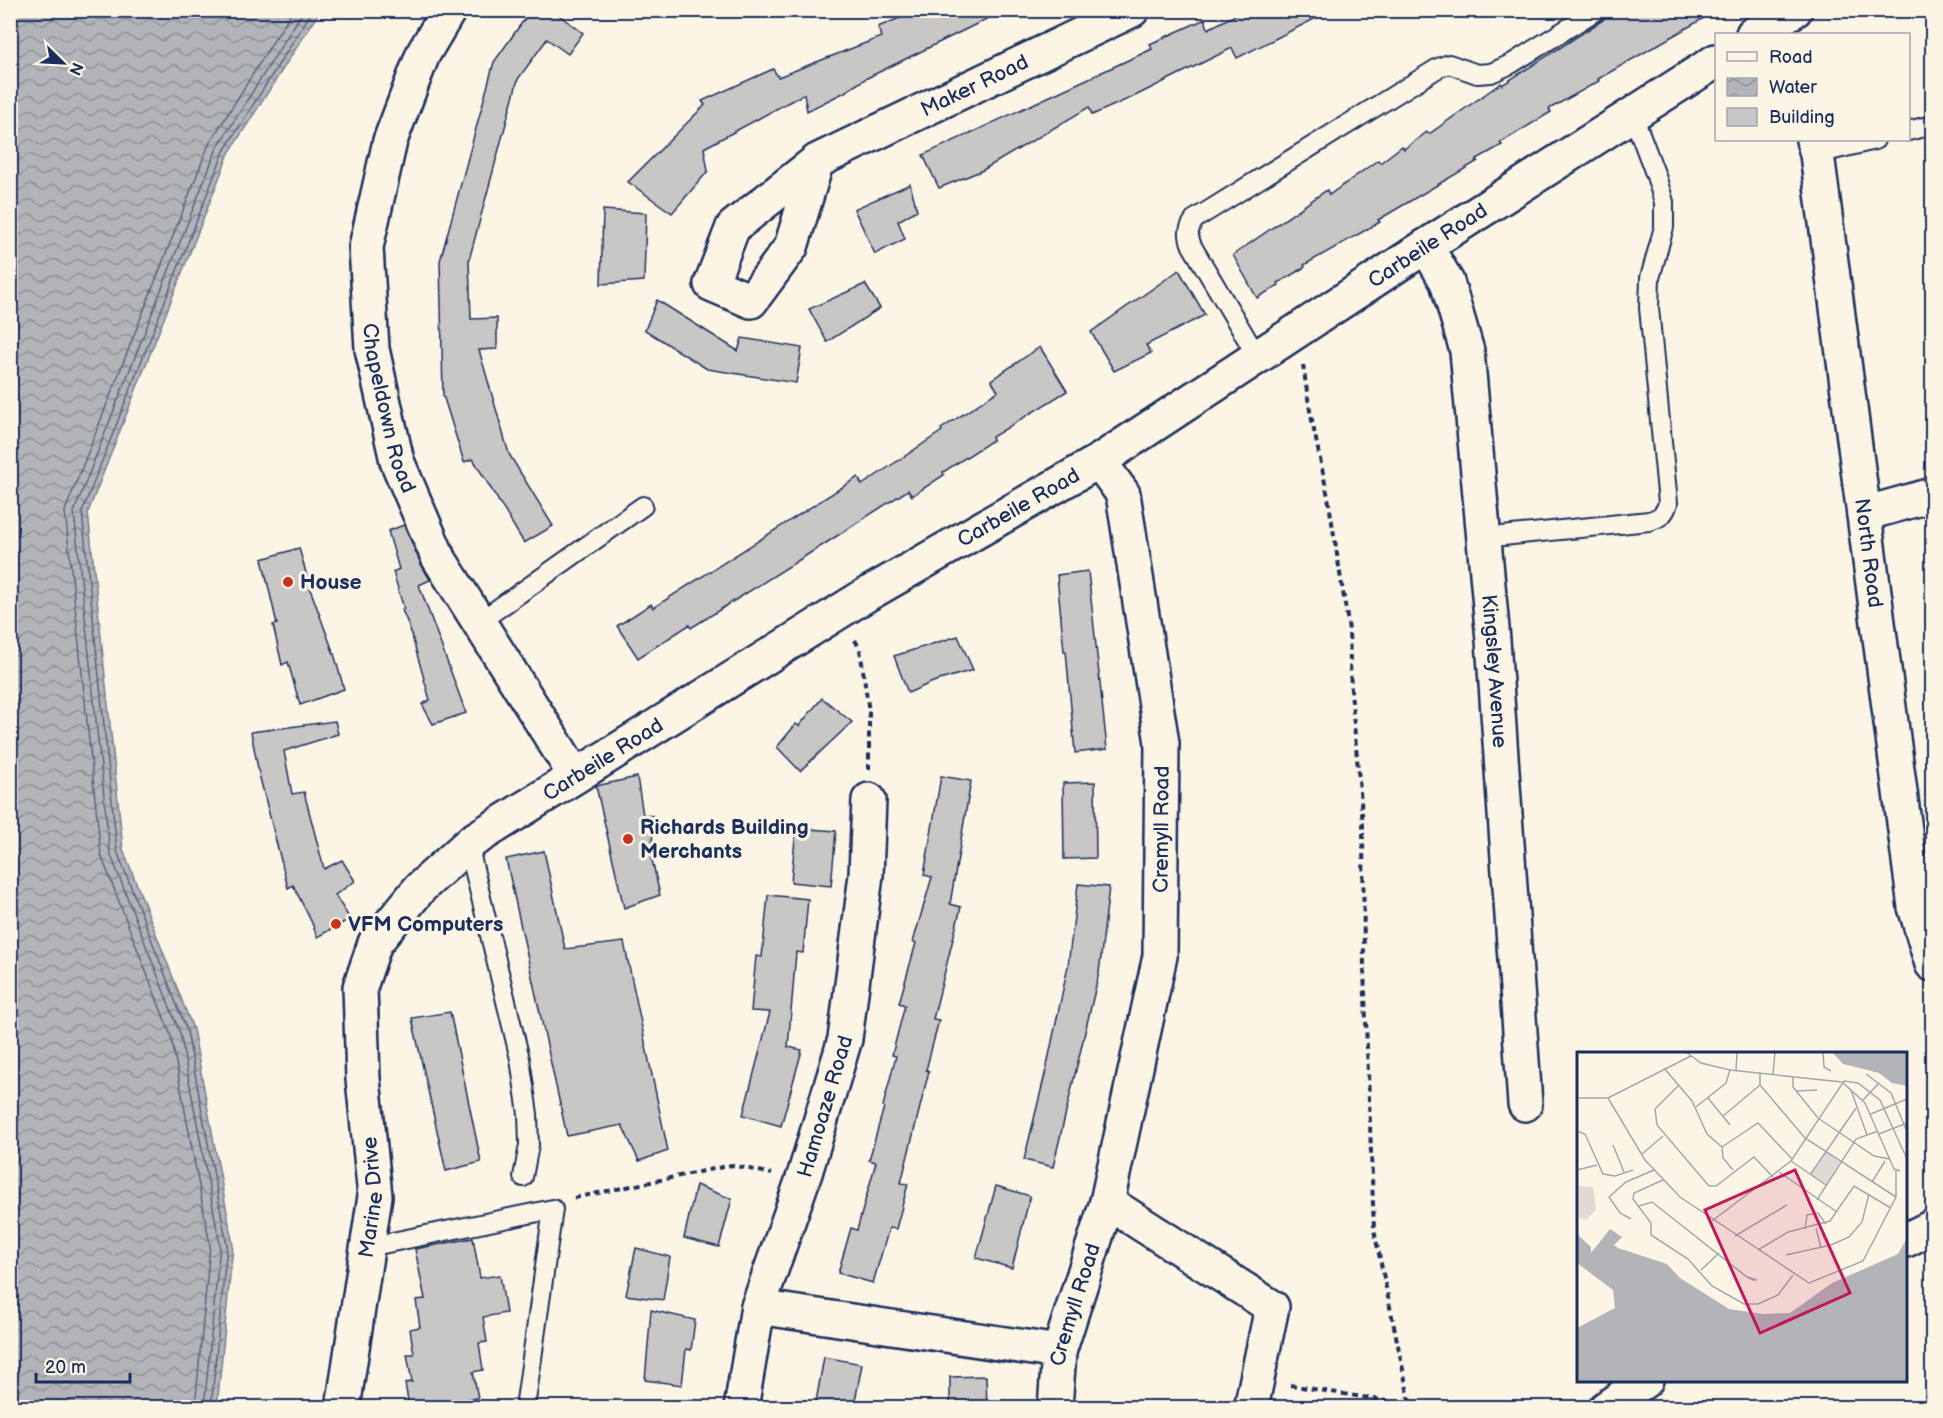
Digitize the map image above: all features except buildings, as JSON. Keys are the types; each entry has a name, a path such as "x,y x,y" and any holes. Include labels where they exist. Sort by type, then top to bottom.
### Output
{"street":[{"name":"Chapeldown Road","path":"449,10 423,54 390,141 366,247 372,349 398,461 438,557 575,775"},
{"name":"Maker Road","path":"817,161 1132,10"},
{"name":"Carbeile Road","path":"360,987 375,943 420,888 468,844 840,611 1099,461 1426,246 1715,62"},
{"name":"North Road","path":"1815,147 1864,514 1932,964"},
{"name":"Kingsley Avenue","path":"1426,246 1447,282 1467,351 1493,640 1525,1104"},
{"name":"Cremyll Road","path":"1055,1407 1059,1353 1107,1202 1160,956 1162,743 1123,494 1099,461"},
{"path":"1864,514 1932,495"},
{"name":"Hamoaze Road","path":"741,1407 758,1307 802,1181 845,1039 866,875 869,800"},
{"name":"Marine Drive","path":"344,1407 375,1196 363,1079 360,987"},
{"path":"1107,1202 1272,1307 1254,1393"},
{"path":"1907,1239 1932,1227"},
{"path":"758,1307 1059,1353"},
{"path":"1606,1407 1643,1382"}],"lane":[{"path":"1258,358 1192,246 1188,237 1189,228 1196,219 1438,68 1449,64 1477,74 1491,73 1511,64 1597,10"},
{"path":"1483,538 1649,521 1665,512 1668,503 1649,308 1650,278 1664,227 1664,202 1633,115"},
{"path":"1910,130 1932,125"},
{"path":"1815,147 1866,141"},
{"path":"479,622 643,506"},
{"path":"468,844 520,1059 528,1114 529,1145 523,1176"},
{"path":"368,1247 553,1209 525,1407"}],"path":[{"path":"1254,1393 1410,1406 1374,1230 1364,969 1363,825 1350,681 1348,630 1328,497 1310,411 1298,331"},
{"path":"840,611 860,649 869,712 869,800"},
{"path":"553,1209 567,1200 732,1165 802,1181"}],"water":[{"path":"10,11 320,11 229,153 88,512 123,849 193,1029 233,1245 217,1407 11,1407"}],"place":[{"name":"House","path":"288,582"},
{"name":"Richards Building Merchants","path":"628,839"},
{"name":"VFM Computers","path":"336,924"}]}
